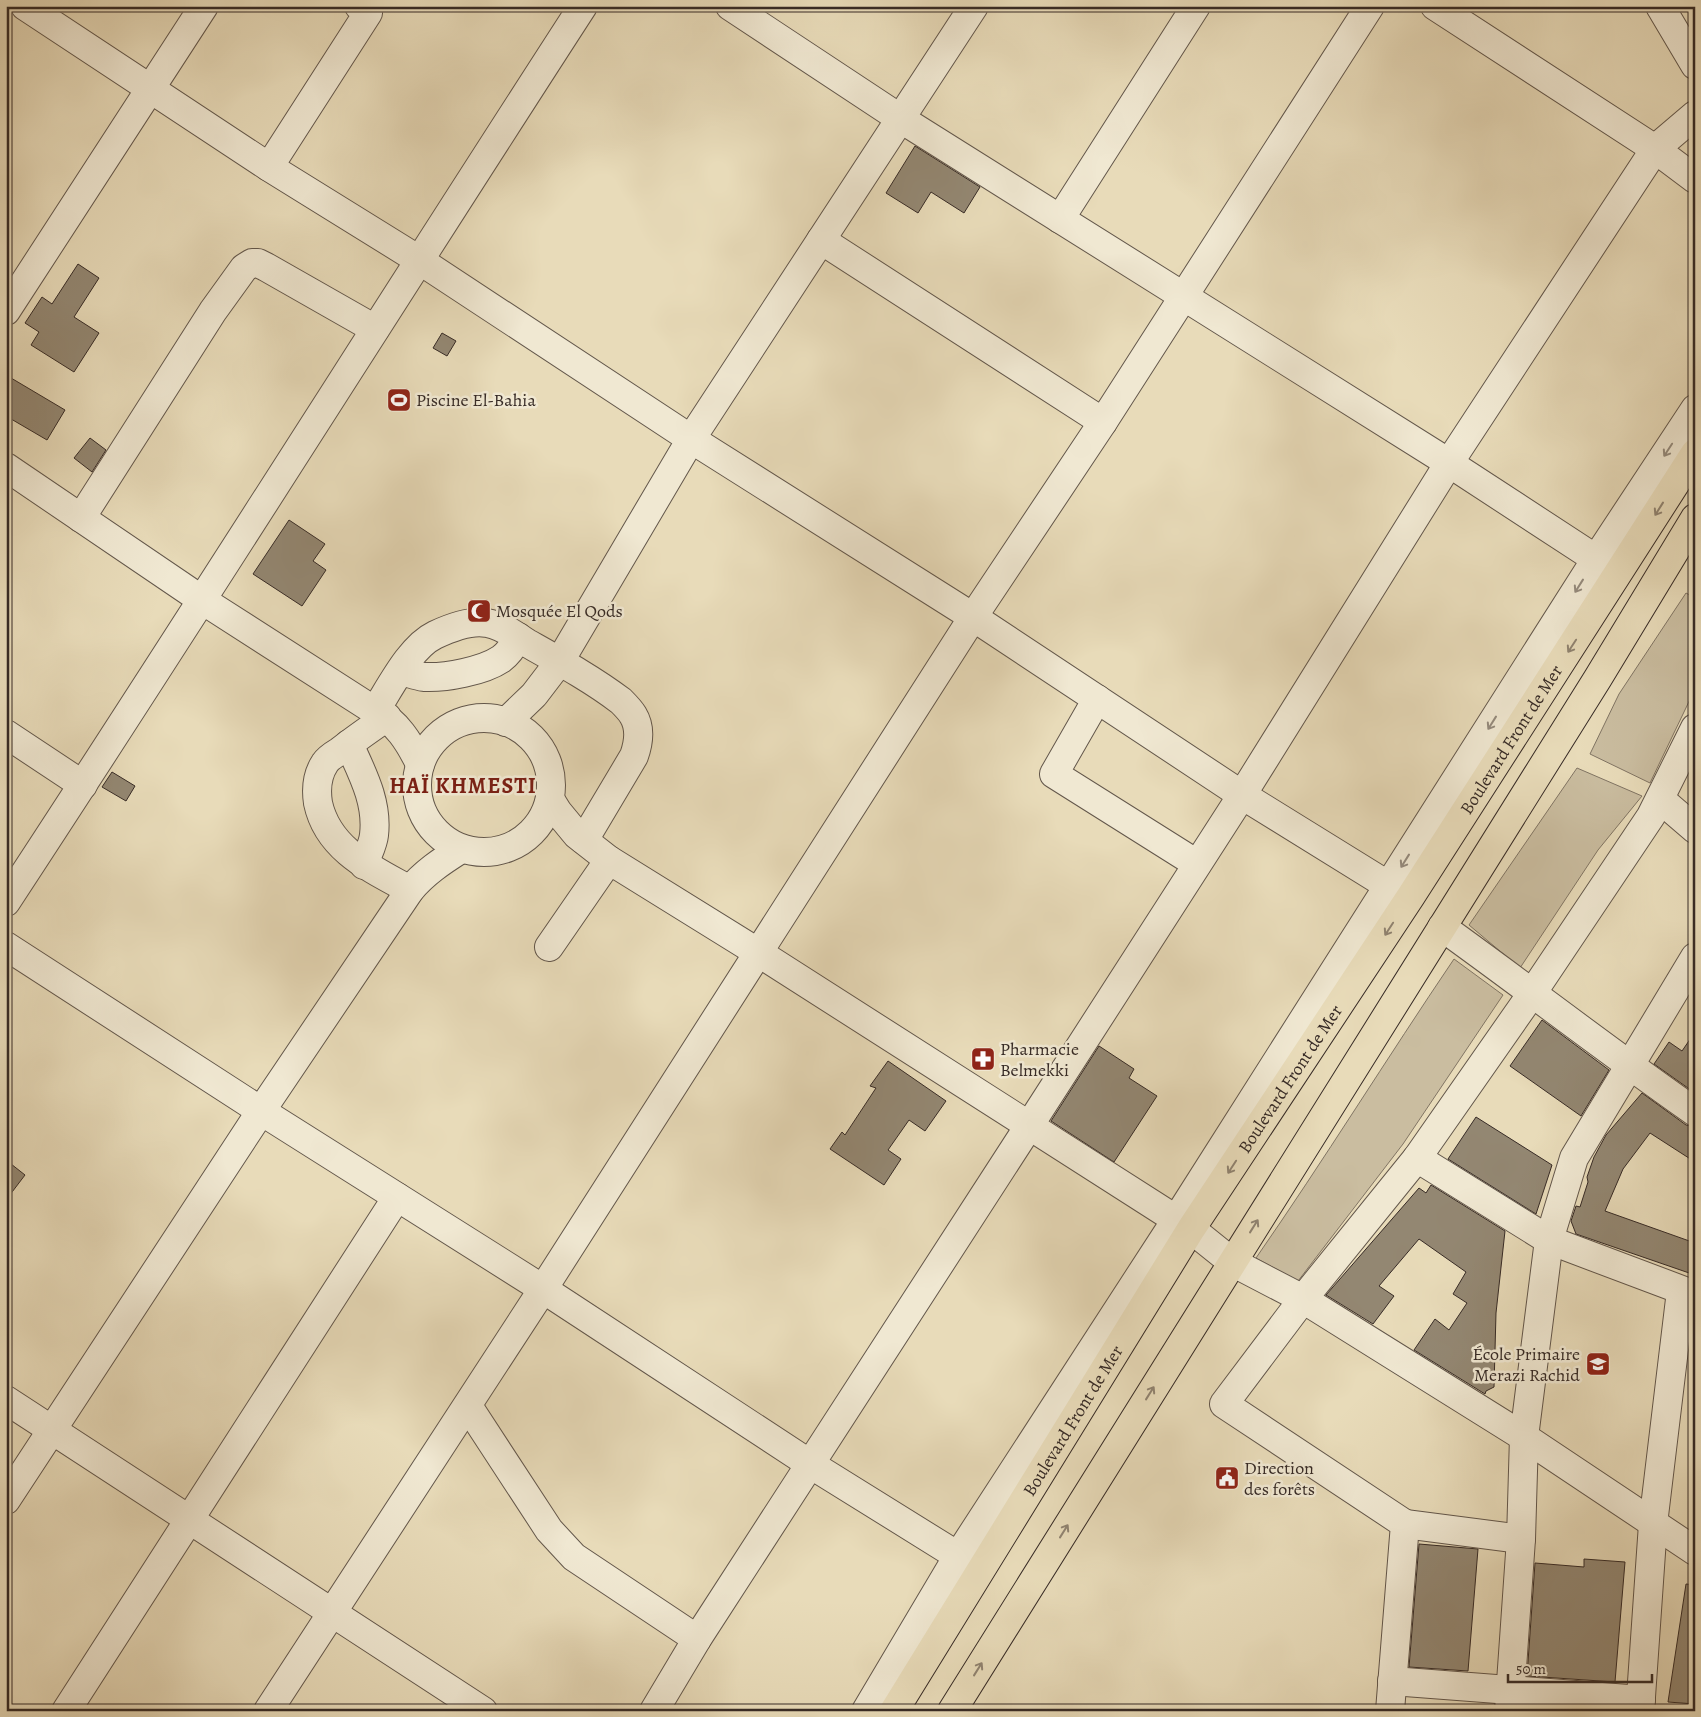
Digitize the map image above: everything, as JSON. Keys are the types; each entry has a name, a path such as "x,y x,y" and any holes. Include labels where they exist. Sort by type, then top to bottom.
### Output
{"main road":[{"name":"Boulevard Front de Mer","path":"894,1711 1183,1225 1416,887 1695,452"},
{"path":"952,1711 1593,687 1695,518"}],"street":[{"path":"24,6 269,168 418,260 691,439 973,617 1242,794 1389,886"},
{"path":"6,311 204,6"},
{"path":"269,168 368,13 359,6"},
{"path":"6,902 583,6"},
{"path":"730,6 901,119 1449,463 1596,558"},
{"path":"506,722 521,709 553,670 691,439 974,6"},
{"path":"1060,219 1196,6"},
{"path":"268,1711 543,1290 973,617 1103,422 1370,6"},
{"path":"1435,6 1655,149 1695,179"},
{"path":"1660,6 1695,65"},
{"path":"654,1711 697,1639 1242,794 1449,463 1655,149 1695,115"},
{"path":"822,240 1103,422"},
{"path":"81,518 208,320 244,268 252,263 266,267 375,329"},
{"path":"866,1711 958,1556 1183,1225 1389,886 1596,558 1695,409"},
{"path":"6,467 202,600 385,717 418,730 443,732"},
{"path":"415,885 364,865 334,839 320,812 317,794 318,776 325,761 385,717 401,671 416,650 436,634 468,624 477,622 495,625 518,637 553,670 621,702 634,717 638,741 634,756 581,838"},
{"path":"401,671 422,677 434,677 477,669 502,658 512,648 518,637"},
{"path":"532,738 553,670"},
{"path":"1098,699 1054,774 1197,864"},
{"path":"385,717 408,742 420,764"},
{"path":"490,718 506,722 520,728 541,748 549,766 552,786 550,799 543,817 532,832 520,842 507,849 492,852 476,852 461,849 439,836 423,815 418,803 416,790 420,764 429,746 443,732 457,723 490,718"},
{"path":"1521,1538 1405,1524 1224,1404 1303,1299 1417,1158 1651,816 1695,728"},
{"path":"6,734 83,785"},
{"path":"349,744 364,777 374,811 374,837 364,865"},
{"path":"550,799 558,812 581,838 609,860 759,952 1183,1225 1232,1262 1303,1299 1524,1437 1695,1551"},
{"path":"1660,799 1695,829"},
{"path":"415,885 426,853 430,826"},
{"path":"532,832 562,833 581,838"},
{"path":"6,1500 261,1111 415,885 433,868 461,849"},
{"path":"549,947 609,860"},
{"path":"1442,927 1532,992 1628,1066 1695,1112"},
{"path":"6,946 543,1290 810,1464 958,1556"},
{"path":"1509,1700 1521,1538 1524,1437 1549,1240 1574,1158 1695,957"},
{"path":"1392,1681 1509,1700 1641,1705 1653,1524 1688,1293 1549,1240 1417,1158"},
{"path":"66,1711 397,1197"},
{"path":"6,1400 482,1711"},
{"path":"468,1406 549,1530 574,1557 697,1639"},
{"path":"1390,1711 1405,1524"}],"shaded area":[{"path":"1686,593 1695,598 1695,689 1650,783 1590,754 1619,694"},
{"path":"1577,768 1642,796 1598,850 1520,968 1469,925"},
{"path":"1454,959 1503,995 1403,1144 1298,1281 1256,1258 1306,1184"}],"building":[{"path":"915,146 980,187 964,213 931,192 918,213 886,193"},
{"path":"78,264 99,278 74,317 99,333 74,372 31,345 39,332 25,323 42,297 52,304"},
{"path":"442,333 456,341 447,356 433,348"},
{"path":"6,375 65,410 47,440 6,416"},
{"path":"90,438 106,450 92,472 74,458"},
{"path":"289,520 325,544 313,561 326,570 302,606 253,574"},
{"path":"112,772 135,786 126,801 102,787"},
{"path":"1542,1020 1609,1070 1581,1116 1510,1066"},
{"path":"1695,1032 1695,1093 1654,1064 1669,1042 1682,1051"},
{"path":"1099,1046 1134,1069 1129,1078 1157,1096 1114,1162 1051,1121"},
{"path":"888,1061 946,1101 925,1131 909,1120 888,1150 901,1159 884,1185 830,1149 842,1132 845,1135 876,1088 870,1086"},
{"path":"1642,1093 1686,1125 1695,1127 1695,1162 1650,1133 1623,1169 1605,1211 1695,1243 1695,1275 1576,1234 1571,1221 1576,1206 1580,1207 1594,1157 1606,1135"},
{"path":"1476,1117 1552,1165 1536,1214 1448,1159"},
{"path":"6,1160 25,1175 6,1200"},
{"path":"1431,1185 1505,1231 1496,1313 1494,1387 1486,1391 1485,1394 1414,1350 1435,1319 1449,1330 1467,1303 1453,1294 1466,1272 1419,1239 1379,1286 1394,1296 1373,1324 1326,1295 1419,1188 1426,1193"},
{"path":"1419,1544 1478,1549 1468,1671 1409,1667"},
{"path":"1584,1559 1625,1562 1615,1682 1527,1676 1535,1563 1584,1567"},
{"path":"1686,1584 1695,1585 1695,1704 1668,1702"}],"place":[{"name":"Piscine El-Bahia","path":"399,400"},
{"name":"Mosquée El Qods","path":"479,611"},
{"name":"Pharmacie Belmekki","path":"983,1059"},
{"name":"École Primaire Merazi Rachid","path":"1598,1364"},
{"name":"Direction des forêts","path":"1227,1478"}],"district":[{"name":"HAÏ KHMESTI","path":"463,786"}]}
